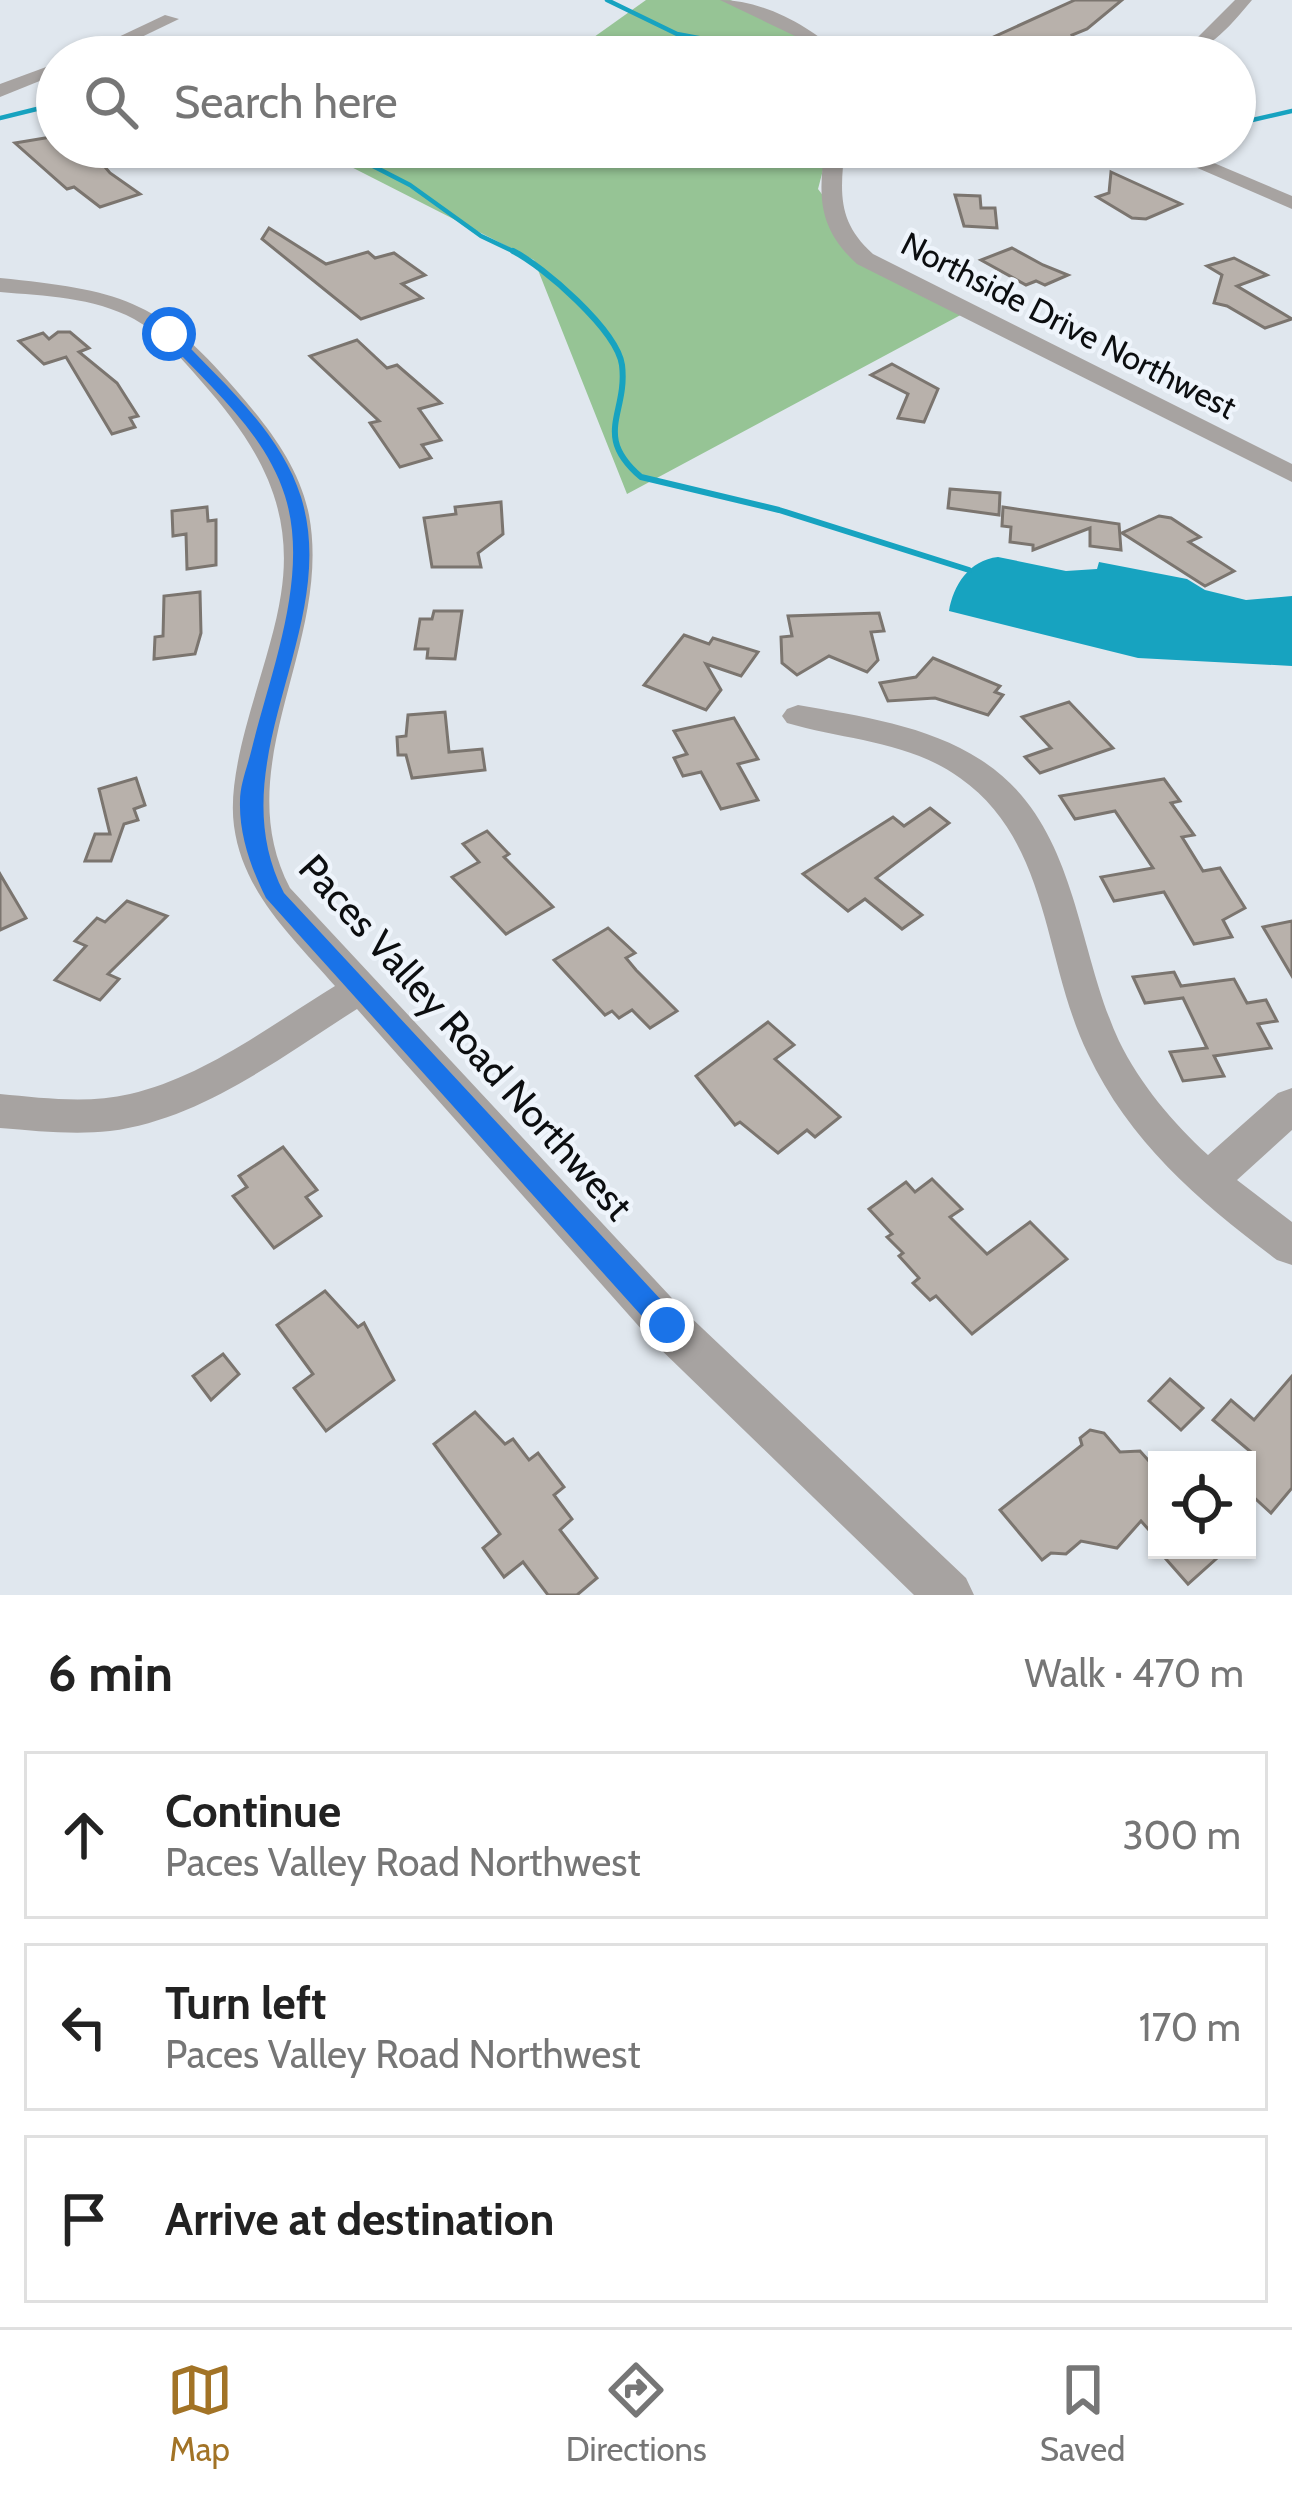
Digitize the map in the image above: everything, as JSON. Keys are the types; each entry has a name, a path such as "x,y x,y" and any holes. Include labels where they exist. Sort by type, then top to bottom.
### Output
{"street":[{"path":"728,0 806,36"},
{"path":"1209,36 1244,0"},
{"path":"134,36 171,20"},
{"path":"0,91 36,76"},
{"name":"Northside Drive Northwest","path":"833,168 828,207 841,236 865,259 1292,474"},
{"path":"1209,168 1292,203"},
{"name":"Paces Valley Road Northwest","path":"0,285 90,297 158,324 247,415 282,468 293,496 301,557 295,605 252,779 250,827 259,864 277,898 667,1325 949,1595"},
{"path":"798,716 885,730 925,743 993,787 1019,811 1057,896 1103,1048 1161,1137 1207,1182 1292,1246"},
{"path":"0,1111 108,1115 160,1102 242,1060 358,990"},
{"path":"1207,1182 1292,1105"}],"green space":[{"path":"646,0 730,0 797,36 595,36"},
{"path":"353,168 824,168 818,189 870,258 968,311 627,494 534,260"}],"water":[{"path":"998,557 1066,571 1097,569 1099,562 1187,579 1205,590 1246,600 1292,596 1292,666 1138,658 949,611 964,576 979,563"}],"building":[{"path":"1075,0 1122,0 1072,36 996,36"},
{"path":"36,140 36,162 15,143"},
{"path":"43,168 106,168 140,194 100,207 74,187 67,189"},
{"path":"1111,172 1181,204 1146,219 1132,218 1097,197 1109,193"},
{"path":"955,195 980,196 981,208 995,208 997,228 964,226"},
{"path":"269,228 326,264 368,252 375,258 394,253 425,275 402,284 422,298 361,319 262,239"},
{"path":"1012,248 1068,275 1045,285 1036,281 1026,285 981,260"},
{"path":"1234,258 1267,275 1237,286 1292,319 1265,328 1214,303 1222,275 1207,266"},
{"path":"58,332 70,332 89,348 79,352 117,383 138,416 130,418 135,427 112,434 66,357 44,364 19,341 43,333 49,339"},
{"path":"357,340 387,368 397,365 441,403 419,409 441,440 422,445 431,458 400,467 370,423 379,421 310,356"},
{"path":"892,364 938,389 924,422 898,418 908,394 871,375"},
{"path":"950,489 1000,493 999,515 948,508"},
{"path":"501,502 503,534 478,553 481,567 432,567 424,518 456,514 455,507"},
{"path":"207,507 208,521 216,520 216,565 187,569 186,534 173,536 172,511"},
{"path":"1003,507 1119,524 1121,550 1090,546 1090,528 1033,550 1033,545 1010,542 1011,527 1002,526"},
{"path":"1159,516 1171,518 1200,537 1189,542 1234,571 1205,586 1122,533"},
{"path":"200,592 201,633 195,654 154,659 155,637 163,636 164,596"},
{"path":"434,611 462,611 455,659 427,658 428,649 415,649 420,619 432,619"},
{"path":"879,613 884,631 871,632 878,660 867,672 829,656 797,675 782,663 781,637 792,636 788,616"},
{"path":"684,635 758,652 741,676 706,664 721,690 706,710 644,685"},
{"path":"933,658 1000,686 995,692 1003,695 988,715 935,698 888,701 880,683 916,677"},
{"path":"1069,702 1113,748 1040,773 1025,757 1051,748 1022,717"},
{"path":"445,712 449,752 482,749 485,770 412,778 406,755 398,755 397,737 406,736 408,715"},
{"path":"734,718 758,759 738,764 758,800 721,809 701,772 683,776 674,758 687,754 674,731"},
{"path":"136,778 145,805 134,809 138,820 124,824 111,861 85,861 95,834 110,834 99,789"},
{"path":"1164,779 1180,801 1171,803 1194,835 1182,837 1203,871 1220,868 1245,908 1223,920 1232,937 1194,944 1164,892 1114,901 1101,877 1153,868 1115,811 1075,819 1060,796"},
{"path":"930,808 949,823 876,878 922,915 902,929 865,899 848,911 803,874 893,817 904,826"},
{"path":"487,831 509,854 504,857 553,907 506,934 452,877 479,862 463,844"},
{"path":"0,874 26,918 0,930"},
{"path":"127,901 167,916 108,974 119,979 100,1000 55,980 86,946 75,941 97,918 105,922"},
{"path":"1292,921 1292,976 1263,927"},
{"path":"608,928 635,953 626,958 677,1011 650,1028 632,1010 619,1018 612,1011 605,1015 554,960"},
{"path":"1174,972 1181,986 1234,979 1247,1003 1266,1000 1277,1021 1258,1024 1271,1048 1214,1056 1224,1076 1183,1081 1170,1052 1207,1048 1183,998 1145,1003 1133,977"},
{"path":"768,1022 794,1045 775,1059 840,1117 815,1137 807,1130 778,1153 740,1122 735,1125 696,1076"},
{"path":"283,1147 317,1190 306,1197 321,1216 274,1248 233,1196 247,1187 239,1176"},
{"path":"932,1179 962,1209 950,1217 987,1254 1030,1222 1067,1259 972,1334 936,1296 930,1300 913,1283 919,1278 887,1237 892,1234 869,1209 906,1182 915,1192"},
{"path":"325,1291 358,1327 364,1323 394,1380 326,1431 294,1388 313,1374 277,1325"},
{"path":"223,1354 239,1374 211,1400 193,1376"},
{"path":"1292,1376 1292,1488 1271,1513 1256,1499 1256,1451 1250,1451 1213,1420 1231,1400 1254,1420"},
{"path":"1170,1379 1203,1408 1181,1430 1149,1401"},
{"path":"475,1412 505,1444 513,1439 529,1460 538,1453 564,1487 554,1495 572,1519 560,1530 597,1578 577,1595 548,1595 523,1562 504,1577 483,1548 500,1534 434,1444"},
{"path":"1090,1430 1104,1433 1120,1452 1140,1451 1148,1460 1148,1529 1141,1521 1117,1548 1081,1541 1066,1554 1051,1553 1042,1560 1000,1510 1082,1445 1080,1438"},
{"path":"1166,1559 1216,1559 1188,1584"}],"waterway":[{"path":"607,0 688,36"},
{"path":"0,118 36,109"},
{"path":"1256,119 1292,111"},
{"path":"377,168 410,185 481,236 514,252"},
{"path":"514,252 519,254"},
{"path":"514,252 577,300 617,351 623,382 615,436 626,462 641,477 779,510 969,570"}],"route":[{"path":"169,334 268,442 293,496 299,525 295,605 252,779 250,827 259,864 277,898 358,990 667,1325"}]}
